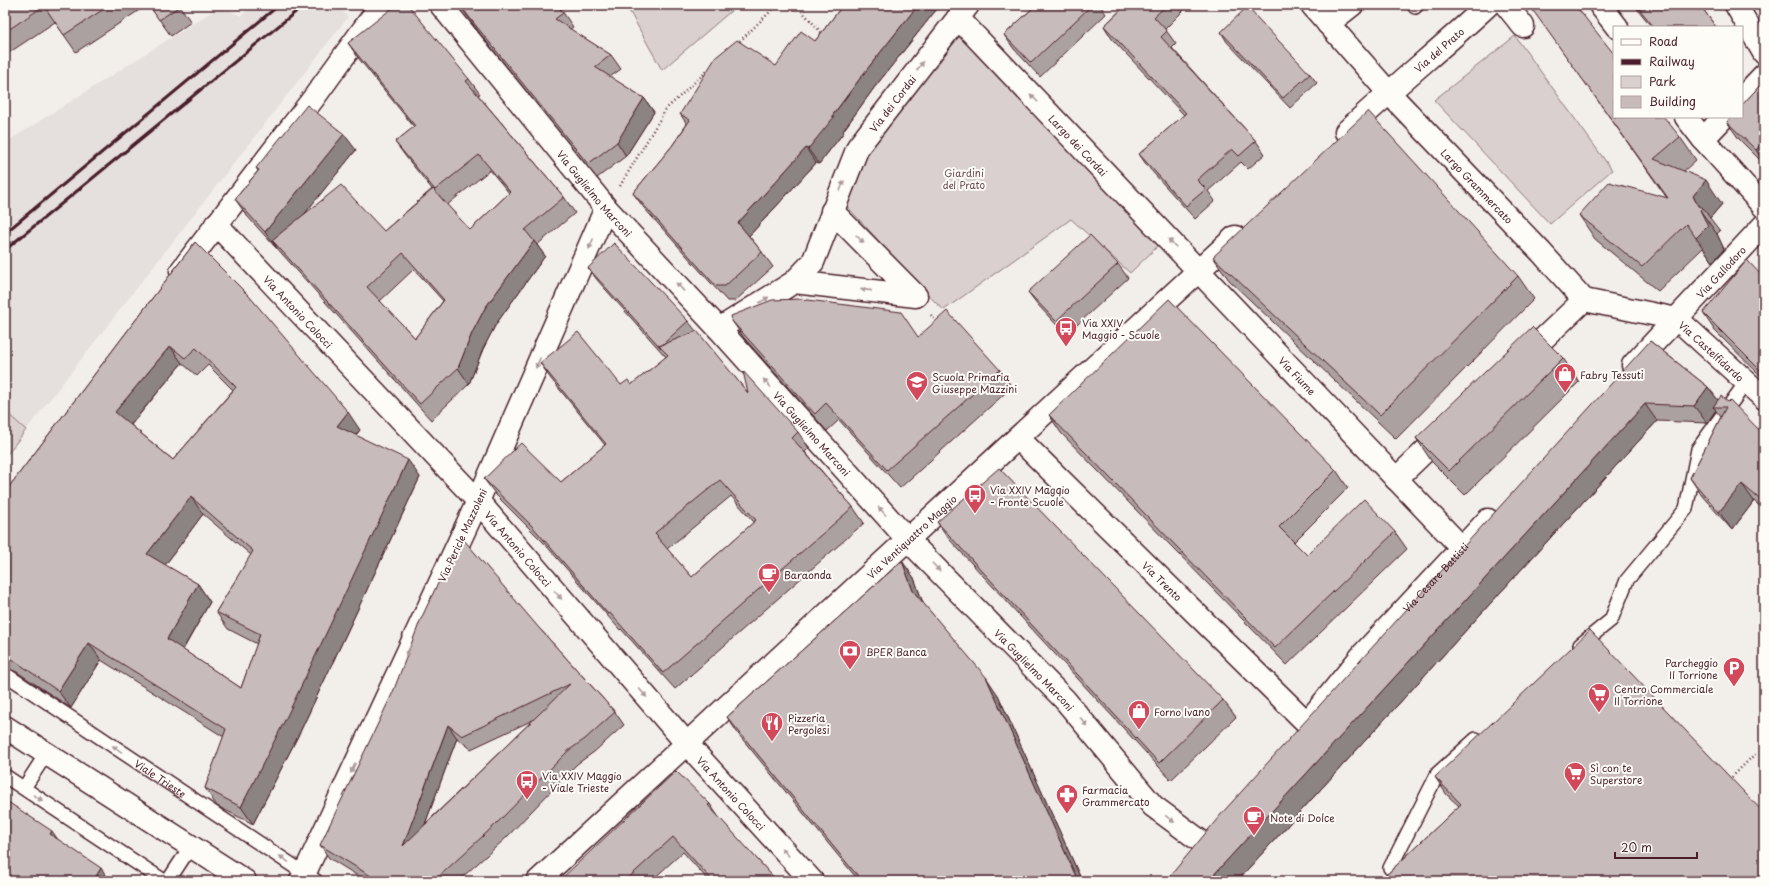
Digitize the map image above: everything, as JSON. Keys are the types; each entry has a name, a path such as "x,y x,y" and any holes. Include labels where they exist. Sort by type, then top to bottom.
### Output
{"street":[{"path":"169,287 313,99 381,5"},
{"name":"Via Guglielmo Marconi","path":"441,5 606,208 719,329 908,540 1065,700 1153,806 1204,843"},
{"path":"1312,5 1328,24 1352,5"},
{"name":"Via del Prato","path":"1388,92 1460,32 1488,5"},
{"path":"1506,5 1522,26"},
{"path":"1600,5 1616,26"},
{"path":"1736,5 1764,52"},
{"name":"Via dei Cordai","path":"719,329 794,282 812,262 858,147 963,12"},
{"name":"Largo dei Cordai","path":"963,12 1199,271"},
{"name":"Largo Grammercato","path":"1328,24 1388,92 1541,252 1584,300"},
{"path":"1743,97 1764,75"},
{"path":"1334,143 1388,92"},
{"path":"1687,118 1703,139 1764,207"},
{"path":"1703,139 1723,118"},
{"name":"Via Pericle Mazzoleni","path":"307,878 478,501 606,208"},
{"path":"832,211 916,296"},
{"name":"Via Ventiquattro Maggio","path":"538,881 1251,222"},
{"name":"Via Antonio Colocci","path":"216,224 478,501 687,744 812,881"},
{"name":"Via Gallodoro","path":"1677,318 1764,225"},
{"name":"Via Fiume","path":"1199,271 1462,548"},
{"path":"794,282 916,296"},
{"path":"1504,376 1584,300 1677,318"},
{"path":"1617,382 1677,318"},
{"name":"Via Castelfidardo","path":"1677,318 1764,398"},
{"path":"1396,479 1464,414"},
{"name":"Via Trento","path":"1018,438 1307,723"},
{"name":"Via Cesare Battisti","path":"1291,741 1364,653 1503,504"},
{"path":"5,727 246,881"}],"lane":[{"path":"1414,5 1415,7 1417,5"},
{"path":"1572,652 1611,620 1627,580 1686,510 1698,449 1746,382"},
{"name":"Viale Trieste","path":"5,674 307,878"},
{"path":"1390,868 1438,773 1485,731"},
{"path":"24,788 46,754"},
{"path":"5,776 164,881"},
{"path":"168,881 191,846"}],"path":[{"path":"736,44 776,5"},
{"path":"796,5 827,39"},
{"path":"606,208 666,109 713,66"},
{"path":"916,296 938,325"},
{"path":"1729,780 1757,752"}],"shaded area":[{"path":"253,5 341,5 339,7 348,17 5,457 5,143 221,6 241,16"}],"green space":[{"path":"626,5 738,5 662,70"},
{"name":"Giardini del Prato","path":"958,33 1160,244 1130,273 1071,219 944,310 843,202 863,151"},
{"path":"1515,36 1612,170 1550,224 1434,100"},
{"path":"5,411 26,430 5,457"}],"building":[{"path":"5,5 110,5 64,35 44,6 5,32"},
{"path":"149,5 179,5 180,6 159,20"},
{"path":"396,5 408,5 469,79 466,81 564,197 525,230 534,241 485,308 472,333 458,368 420,404 272,240 341,185 384,231 433,189 470,230 510,192 479,155 435,190 395,142 415,126 348,43","holes":["403,253 444,300 415,338 367,287"]},
{"path":"460,5 558,5 563,13 555,19 611,55 595,67 644,98 617,142 588,164"},
{"path":"843,5 918,5 864,73 832,116 834,117 808,149 806,148 738,223 762,252 725,286 716,286 633,193 672,146 690,120 680,114 716,57 737,40 776,66 801,31 815,41"},
{"path":"1036,5 1092,5 1031,63 1004,35"},
{"path":"1126,5 1167,5 1154,17 1167,31 1161,37 1256,141 1239,156 1232,149 1197,180 1206,189 1186,206 1139,154 1186,113 1104,26"},
{"path":"1529,5 1575,5 1613,53 1613,118 1665,118 1680,137 1654,159 1706,180 1693,196 1698,206 1703,208 1700,210 1708,226 1696,238 1686,224 1642,267 1579,215 1609,182 1668,198"},
{"path":"1636,5 1700,5 1715,26 1653,26"},
{"path":"1247,7 1310,74 1283,98 1221,32"},
{"path":"1764,81 1764,141 1756,150 1727,122 1730,118 1743,118 1743,104"},
{"path":"307,105 344,134 265,232 235,199 259,170 256,168"},
{"path":"1368,111 1518,276 1380,415 1213,257"},
{"path":"1090,235 1118,264 1056,321 1028,292"},
{"path":"195,242 249,296 348,412 337,426 408,460 288,714 241,807 205,788 226,729 89,643 58,691 5,654 5,492","holes":["170,346 185,358 196,348 236,387 173,460 115,412","191,497 253,551 216,612 260,634 241,688 167,639 198,584 147,554"]},
{"path":"614,243 688,321 662,345 659,346 588,268"},
{"path":"1747,260 1764,278 1764,374 1703,313"},
{"path":"800,299 901,312 918,337 947,311 1000,370 887,470 826,403 815,414 732,321 731,316 772,300"},
{"path":"1169,299 1336,470 1279,527 1307,555 1364,499 1395,532 1275,648 1049,415"},
{"path":"1532,327 1563,358 1449,471 1416,438"},
{"path":"697,331 748,393 743,371 798,432 792,438 853,507 663,673 610,613 608,614 532,526 484,479 521,443 561,482 606,444 540,363 578,332 621,385 628,380 631,385 668,355 659,346","holes":["720,480 756,520 692,577 655,533"]},
{"path":"1650,341 1708,387 1694,406 1645,404 1208,881 1166,881 1223,812"},
{"path":"1721,396 1728,402 1730,400 1764,435 1764,503 1742,484 1719,512 1690,478 1726,407 1713,407"},
{"path":"999,468 1223,700 1159,763 937,522"},
{"path":"464,540 539,628 615,712 585,739 568,751 496,824 434,881 379,881 320,845 393,692 420,621 436,587","holes":["570,684 403,846 448,725 462,736"]},
{"path":"902,561 913,591 986,677 1078,881 863,881 727,717"},
{"name":"Centro Commerciale Il Torrione","path":"1590,630 1764,813 1764,877 1760,881 1380,881 1461,804 1435,777"},
{"path":"676,771 710,804 708,805 777,881 713,881 673,837 625,881 559,881"},
{"path":"5,800 52,831 50,834 101,868 93,881 5,881"}],"railway":[{"path":"5,233 279,5"},
{"path":"5,250 304,5"}],"place":[{"name":"Via XXIV Maggio - Scuole","path":"1066,348"},
{"name":"Fabry Tessuti","path":"1565,394"},
{"name":"Scuola Primaria Giuseppe Mazzini","path":"917,402"},
{"name":"Via XXIV Maggio - Fronte Scuole","path":"975,514"},
{"name":"Baraonda","path":"769,594"},
{"name":"BPER Banca","path":"850,670"},
{"name":"Parcheggio Il Torrione","path":"1734,688"},
{"name":"Centro Commerciale Il Torrione","path":"1599,714"},
{"name":"Forno Ivano","path":"1139,730"},
{"name":"Pizzeria Pergolesi","path":"772,742"},
{"name":"Sì con te Superstore","path":"1575,792"},
{"name":"Via XXIV Maggio - Viale Trieste","path":"527,800"},
{"name":"Farmacia Grammercato","path":"1067,814"},
{"name":"Note di Dolce","path":"1254,836"}]}
